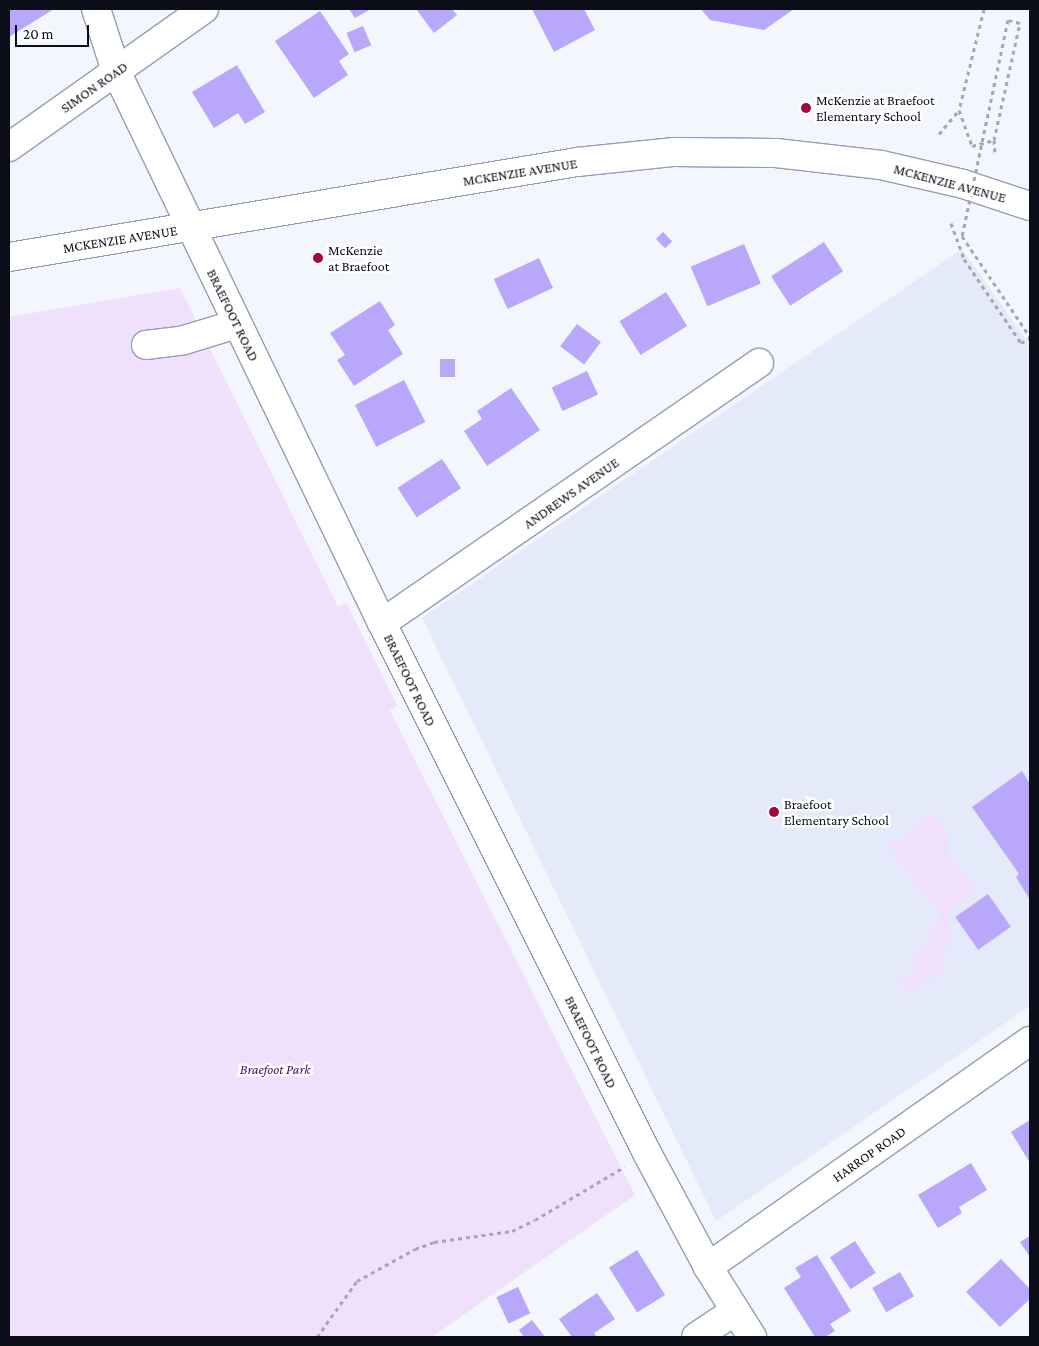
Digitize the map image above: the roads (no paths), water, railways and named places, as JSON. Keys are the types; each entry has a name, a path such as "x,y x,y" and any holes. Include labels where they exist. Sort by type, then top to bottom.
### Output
{"street":[{"name":"BRAEFOOT ROAD","path":"96,9 116,71 382,623 646,1153 708,1267 752,1337"},
{"name":"SIMON ROAD","path":"9,147 204,9"},
{"name":"MCKENZIE AVENUE","path":"9,258 577,162 684,152 776,153 881,165 963,184 1030,206"},
{"path":"146,345 184,340 237,324"},
{"name":"ANDREWS AVENUE","path":"382,623 759,362"},
{"name":"HARROP ROAD","path":"708,1267 1030,1041"},
{"path":"696,1337 735,1311"}],"place":[{"name":"McKenzie at Braefoot Elementary School","path":"806,108"},
{"name":"McKenzie at Braefoot","path":"318,258"},
{"name":"Braefoot Elementary School","path":"774,812"}],"park label":[{"name":"Braefoot Park","path":"275,1069"}]}
